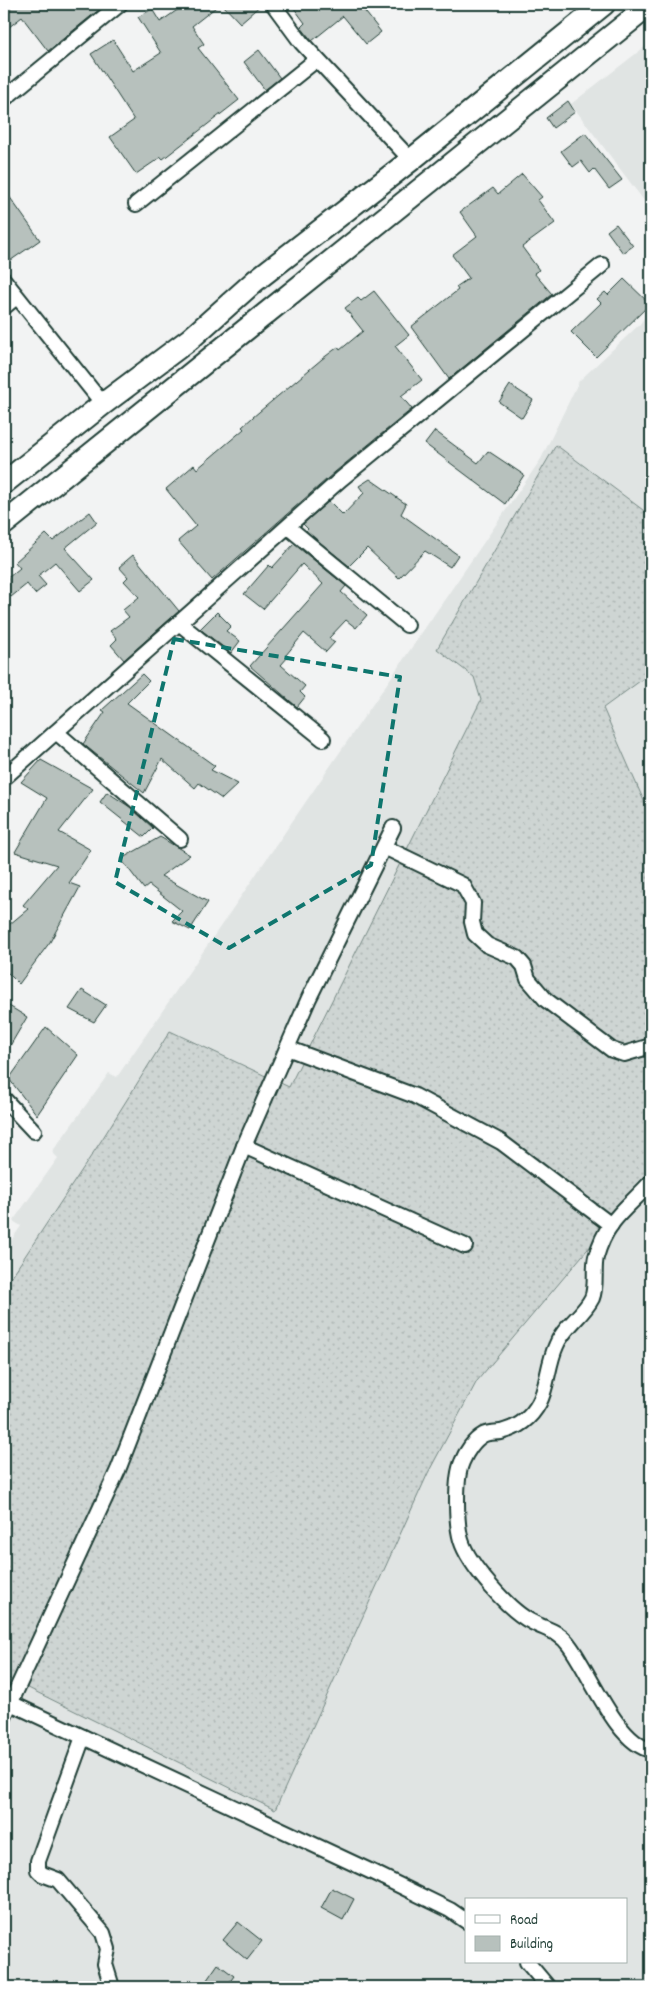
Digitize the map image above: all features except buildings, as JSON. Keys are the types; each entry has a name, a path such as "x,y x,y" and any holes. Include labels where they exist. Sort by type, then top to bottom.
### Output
{"highway":[{"path":"4,483 103,404 190,339 256,281 411,160 604,4"},
{"path":"4,524 651,4"}],"street":[{"path":"4,99 120,4"},
{"path":"273,4 316,60 411,160"},
{"path":"136,204 316,60"},
{"path":"4,778 341,480 602,265"},
{"path":"4,280 103,404"},
{"path":"4,307 16,297"},
{"path":"288,527 407,625"},
{"path":"179,622 323,739"},
{"path":"56,732 180,839"},
{"path":"4,1717 7,1702 118,1470 244,1146 309,998 393,828"},
{"path":"384,847 463,885 473,903 472,922 475,934 487,944 517,958 524,966 528,979 546,1000 612,1050 624,1054 651,1046"},
{"path":"287,1048 415,1096 501,1142 611,1225"},
{"path":"4,1099 34,1131"},
{"path":"244,1146 465,1246"},
{"path":"651,1182 633,1198 603,1238 596,1256 593,1296 586,1308 557,1343 548,1365 539,1403 524,1422 503,1432 484,1434 473,1444 461,1463 457,1514 461,1541 477,1568 517,1612 532,1622 558,1632 570,1646 590,1682 617,1721 634,1742 651,1750"},
{"path":"7,1702 450,1910 465,1920"},
{"path":"83,1738 38,1861 38,1870 42,1874 58,1880 103,1932 108,1949 105,1964 112,1987"},
{"path":"529,1964 548,1987"}],"highlighted area":[{"path":"174,639 400,677 371,865 229,948 115,882"}],"shaded area":[{"path":"651,42 651,210 571,104"},
{"path":"651,308 651,1987 4,1987 4,1251 21,1226 13,1221 58,1158 52,1152 109,1073 117,1077 541,459 579,381 640,324"},
{"path":"556,445 651,516 651,673 603,708 651,817 651,1178 587,1250 477,1381 428,1473 275,1810 4,1676 4,1288 101,1141 170,1031 289,1087 481,700 474,677 437,649"}]}
